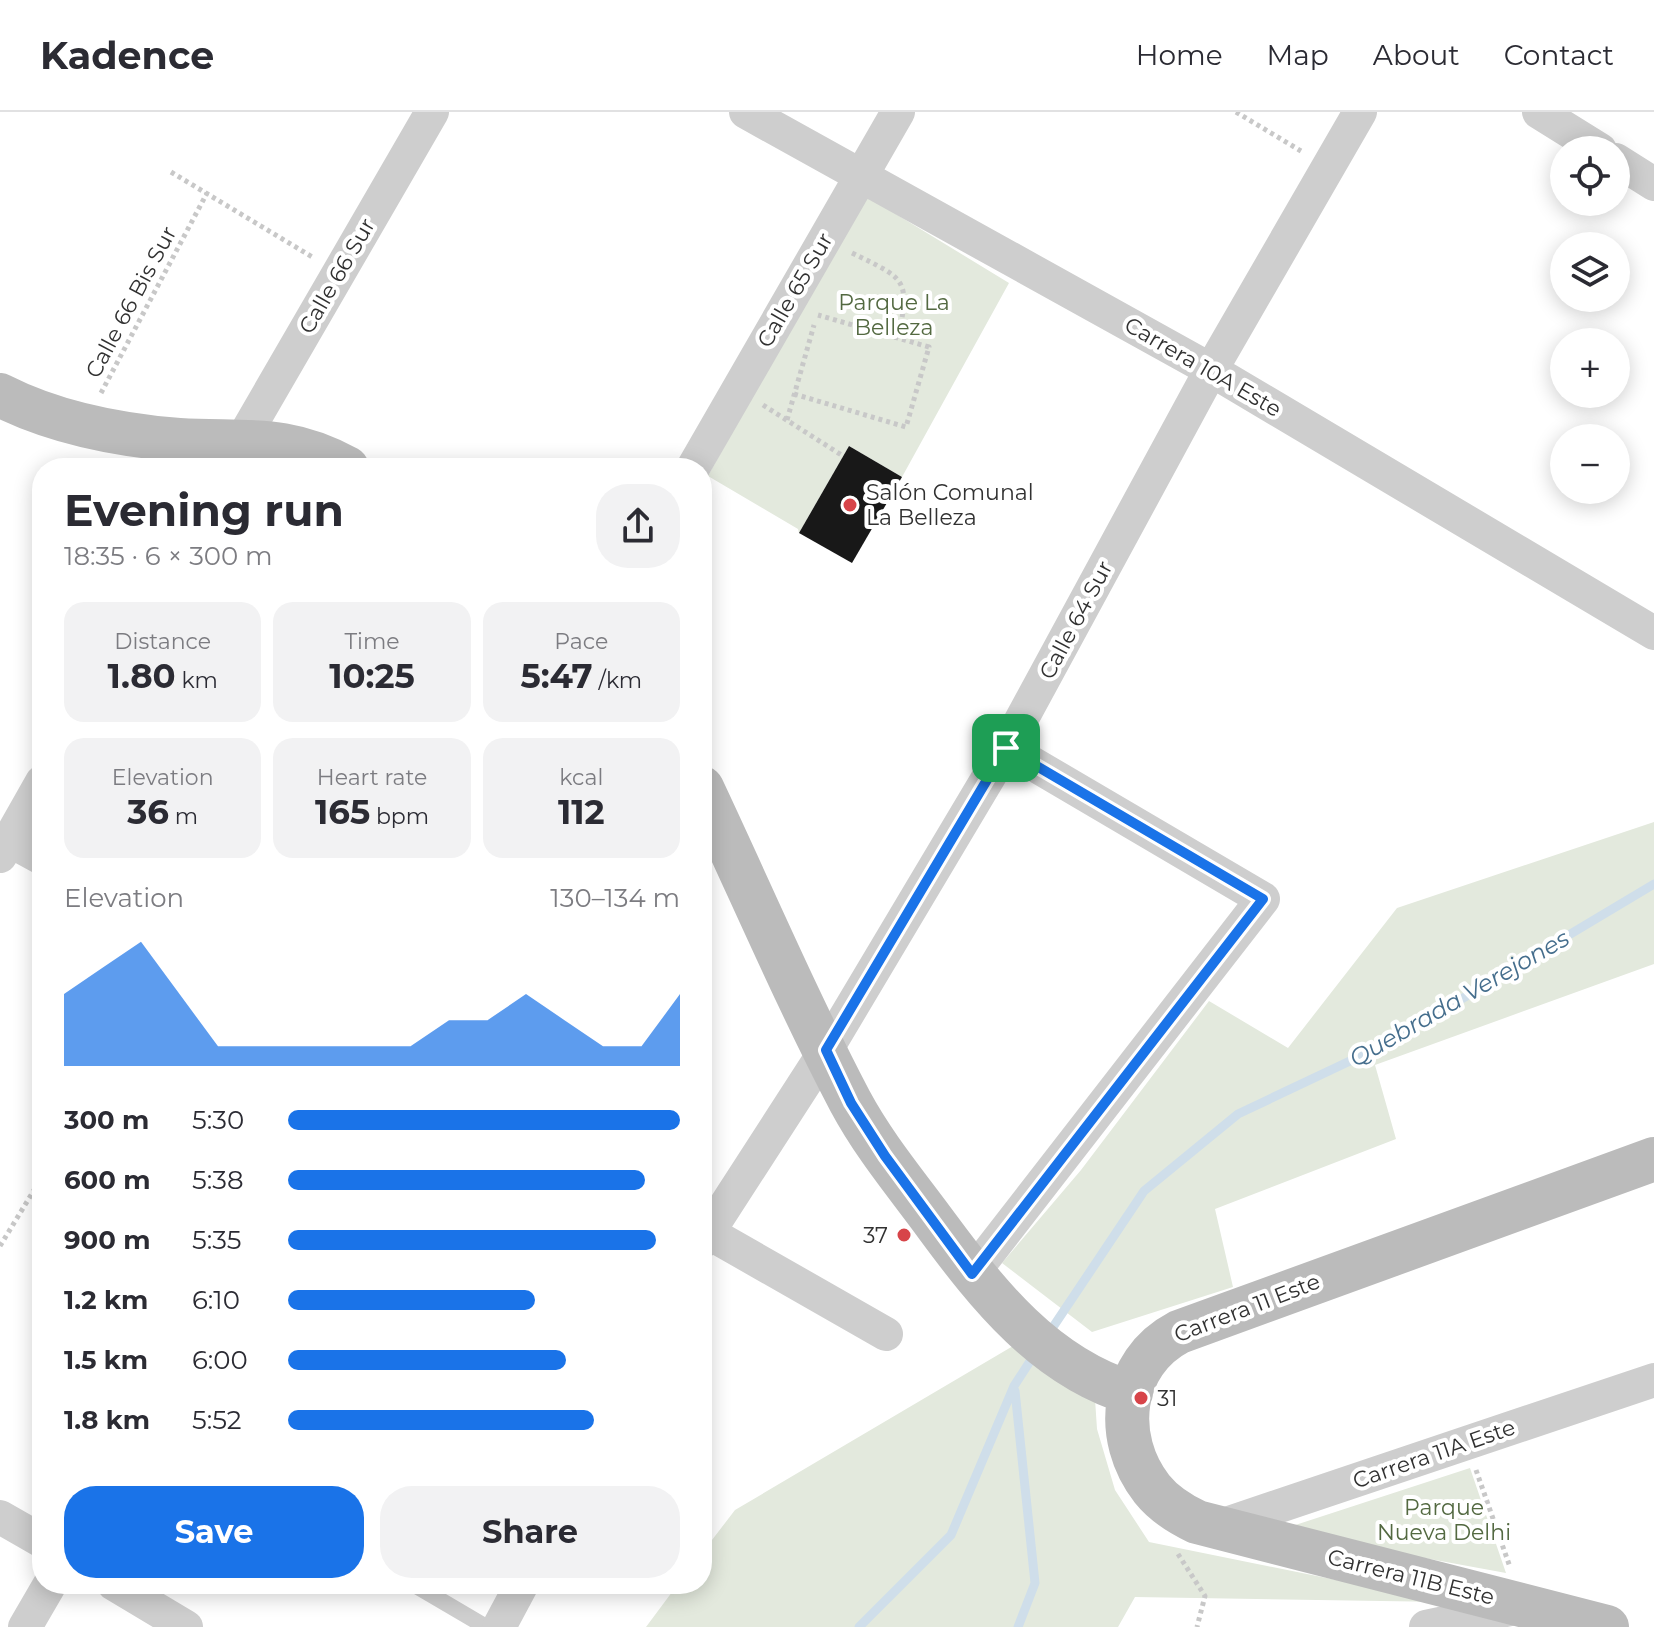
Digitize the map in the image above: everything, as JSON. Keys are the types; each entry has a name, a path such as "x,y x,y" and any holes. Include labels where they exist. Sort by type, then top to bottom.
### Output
{"street":[{"name":"Calle 66 Sur","path":"242,440 432,112"},
{"name":"Carrera 10A Este","path":"746,112 1211,370 1654,633"},
{"name":"Calle 65 Sur","path":"699,458 898,112"},
{"name":"Calle 64 Sur","path":"712,1223 826,1050 1006,748 1211,370 1360,112"},
{"path":"1539,112 1578,136"},
{"path":"1630,169 1654,184"},
{"path":"0,395 45,415 84,426 178,440 271,442 323,458"},
{"path":"985,1290 1263,899 1006,748"},
{"path":"32,799 4,848 32,855"},
{"path":"712,809 851,1103 885,1156 985,1290 1060,1358 1104,1385 1131,1393"},
{"name":"Carrera 11 Este","path":"1156,1493 1142,1474 1129,1440 1127,1421 1131,1393 1140,1368 1162,1341 1179,1332 1654,1159"},
{"path":"712,1239 886,1334"},
{"name":"Carrera 11A Este","path":"1214,1528 1654,1380"},
{"name":"Carrera 11B Este","path":"1156,1493 1180,1514 1214,1528 1607,1627"},
{"path":"0,1517 32,1535"},
{"path":"25,1627 44,1594"},
{"path":"131,1594 186,1627"},
{"path":"499,1627 517,1594"},
{"path":"1426,1627 1524,1606"}],"lane":[{"path":"430,1594 486,1627"}],"path":[{"path":"1236,112 1330,168"},
{"path":"171,172 338,273"},
{"name":"Calle 66 Bis Sur","path":"84,426 207,193"},
{"path":"851,252 891,272 902,285 905,305 898,338"},
{"path":"794,394 906,427 929,347 817,315"},
{"path":"760,403 843,456"},
{"path":"0,1246 32,1193"},
{"path":"1467,1443 1524,1606"},
{"path":"1156,1493 1166,1533 1205,1596 1197,1627"}],"green space":[{"name":"Parque La Belleza","path":"863,194 1009,283 902,477 849,446 799,533 798,529 712,478 712,469"},
{"path":"1654,822 1654,964 1375,1065 1396,1139 1215,1209 1233,1287 1092,1332 1002,1263 1081,1170 1209,1001 1288,1048 1397,908"},
{"path":"1013,1346 1095,1399 1097,1429 1115,1490 1149,1542 1445,1602 1135,1597 1118,1627 646,1627 671,1594 712,1594 712,1540 735,1510"},
{"name":"Parque Nueva Delhi","path":"1470,1468 1506,1573 1277,1531"}],"building":[{"name":"Salón Comunal La Belleza","path":"849,446 902,477 852,563 799,533"}],"waterway":[{"name":"Quebrada Verejones","path":"1049,1333 1144,1191 1238,1114 1388,1043 1654,884"},
{"name":"Quebrada Verejones","path":"859,1627 951,1535 1014,1386 1036,1352"},
{"path":"1015,1391 1035,1583 1018,1627"}],"place":[{"name":"Salón Comunal La Belleza","path":"850,505"},
{"name":"37","path":"904,1235"},
{"name":"31","path":"1141,1398"}],"route":[{"path":"1006,748 1263,899 972,1274 885,1156 851,1103 826,1050 1006,748"}]}
